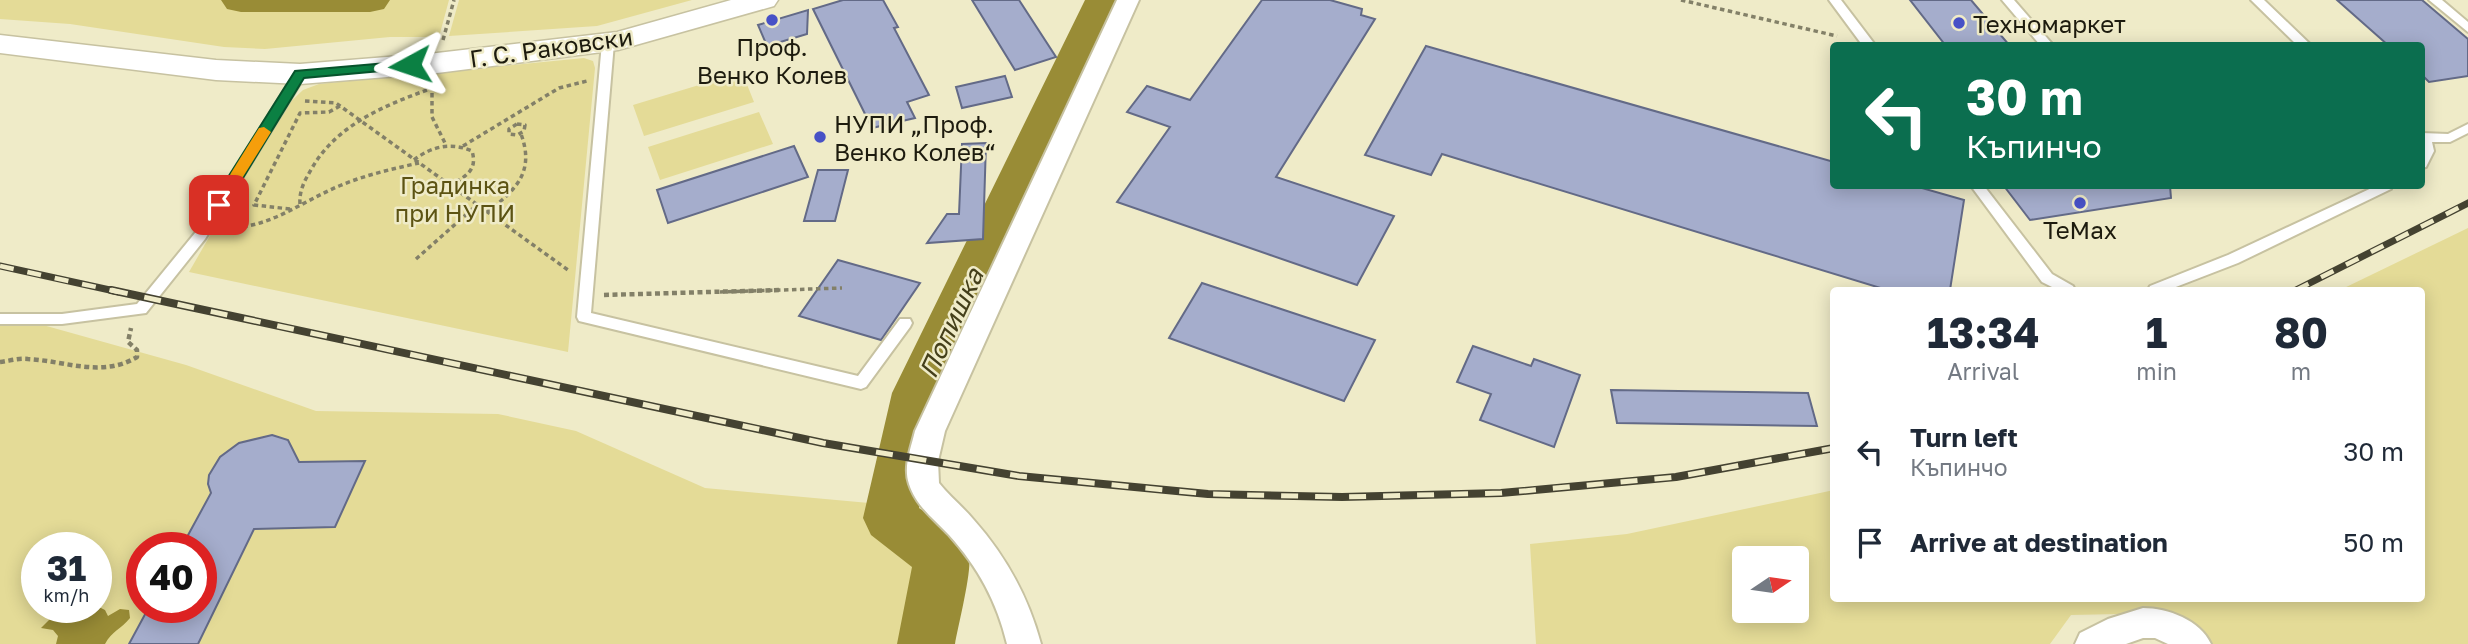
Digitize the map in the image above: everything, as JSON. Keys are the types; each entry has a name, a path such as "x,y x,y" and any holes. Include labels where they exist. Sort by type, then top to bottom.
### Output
{"street":[{"name":"Г. С. Раковски","path":"0,44 216,70 300,74 437,63 608,43 764,0"},
{"path":"1024,644 1007,589 981,550 926,488 923,461 930,431 1128,0"},
{"path":"2092,644 2140,621 2176,629 2194,644"}],"lane":[{"path":"1835,0 1867,42"},
{"path":"2008,0 2045,42"},
{"path":"2257,0 2302,42"},
{"path":"2435,0 2468,27"},
{"path":"608,43 584,317 861,383 905,323"},
{"path":"0,319 62,319 141,309 206,226 300,74"},
{"path":"2425,137 2450,138 2468,128"},
{"path":"1979,189 2047,278 2063,287"},
{"path":"2163,287 2233,259 2380,189"}],"path":[{"path":"444,37 454,0"},
{"path":"1681,0 1860,42"},
{"path":"463,146 559,88 605,78"},
{"path":"300,204 303,185 320,155 360,120 386,105 429,90 432,123 446,145"},
{"path":"283,100 336,103 487,212 586,289 842,288"},
{"path":"290,209 254,205 300,113 329,112 340,106"},
{"path":"487,212 502,201 523,175 529,153 521,134 525,125 512,127 502,121"},
{"path":"512,127 509,134 521,134"},
{"path":"206,226 243,229 276,218 300,204 368,175 416,162 430,149 446,145 463,146 472,151 475,161 471,172 450,186"},
{"path":"416,260 477,205"},
{"path":"0,362 25,358 96,367 128,364 136,357 137,350 128,342 130,329 141,309"}],"green space":[{"path":"0,0 449,0 439,37 390,37 265,49 224,47 70,24 0,19"},
{"path":"459,0 692,0 597,26 449,36"},
{"path":"1094,0 1123,0 936,415 904,406"},
{"name":"Градинка при НУПИ","path":"584,58 593,61 595,68 568,352 189,272 283,109 303,90 319,84"},
{"path":"742,72 754,102 644,136 633,105"},
{"path":"759,112 773,144 660,180 648,147"},
{"path":"2468,228 2468,644 2209,644 2168,613 2071,615 2050,644 1536,644 1530,544 1627,534 1830,491 1830,602 2425,602 2425,287 2346,287"},
{"path":"0,313 186,365 316,411 498,414 576,431 705,488 913,507 916,537 930,584 914,644 0,644"}],"shaded area":[{"path":"120,609 126,610 126,622 105,644 56,644 58,636 53,630 41,628 46,623 112,623 112,614"}],"building":[{"path":"843,0 883,0 898,27 894,28 929,95 907,102 915,118 872,128 813,9"},
{"path":"972,0 1019,0 1056,57 1015,70"},
{"path":"1262,0 1330,0 1362,9 1361,15 1375,19 1276,177 1394,216 1357,285 1117,202 1170,127 1127,112 1147,86 1190,100"},
{"name":"Техномаркет","path":"1910,0 1971,0 2007,42 1943,42"},
{"path":"2337,0 2422,0 2468,39 2468,76 2429,82 2425,78 2425,42 2384,42"},
{"path":"808,10 807,34 767,46 758,25"},
{"path":"1426,46 1830,161 1830,189 1926,189 1964,200 1950,287 1877,287 1442,154 1431,175 1365,155"},
{"path":"1005,76 1012,97 962,108 956,87"},
{"path":"986,143 983,239 927,243 947,214 959,214 962,144"},
{"path":"794,146 808,177 668,223 657,190"},
{"path":"818,170 848,170 835,221 804,221"},
{"name":"ТеМах","path":"2006,189 2170,189 2171,198 2030,220"},
{"path":"838,260 920,283 881,340 799,316"},
{"path":"1202,283 1375,340 1344,401 1169,338"},
{"path":"1473,346 1531,366 1534,359 1580,375 1554,447 1480,420 1491,394 1457,382"},
{"path":"1611,390 1808,393 1817,426 1617,423"},
{"path":"272,435 288,440 299,462 365,461 335,527 254,529 217,605 217,532 190,532 211,493 209,475 220,457 239,443"},
{"path":"140,623 208,623 198,644 129,644"}],"waterway":[{"path":"241,0 370,0"},
{"name":"Попишка","path":"926,644 942,559 924,541 890,518 918,393 1105,0"}],"railway":[{"path":"2302,287 2468,203"},
{"path":"0,266 119,292"},
{"path":"111,290 823,443 1019,476 1208,494 1342,497 1501,493 1676,477 1830,449"}],"slow traffic":[{"path":"236,177 264,132"}],"place":[{"name":"Проф. Венко Колев","path":"772,20"},
{"name":"Техномаркет","path":"1959,23"},
{"name":"НУПИ „Проф. Венко Колев“","path":"820,137"},
{"name":"ТеМах","path":"2080,203"}],"route":[{"path":"219,205 300,74 410,65"}]}
